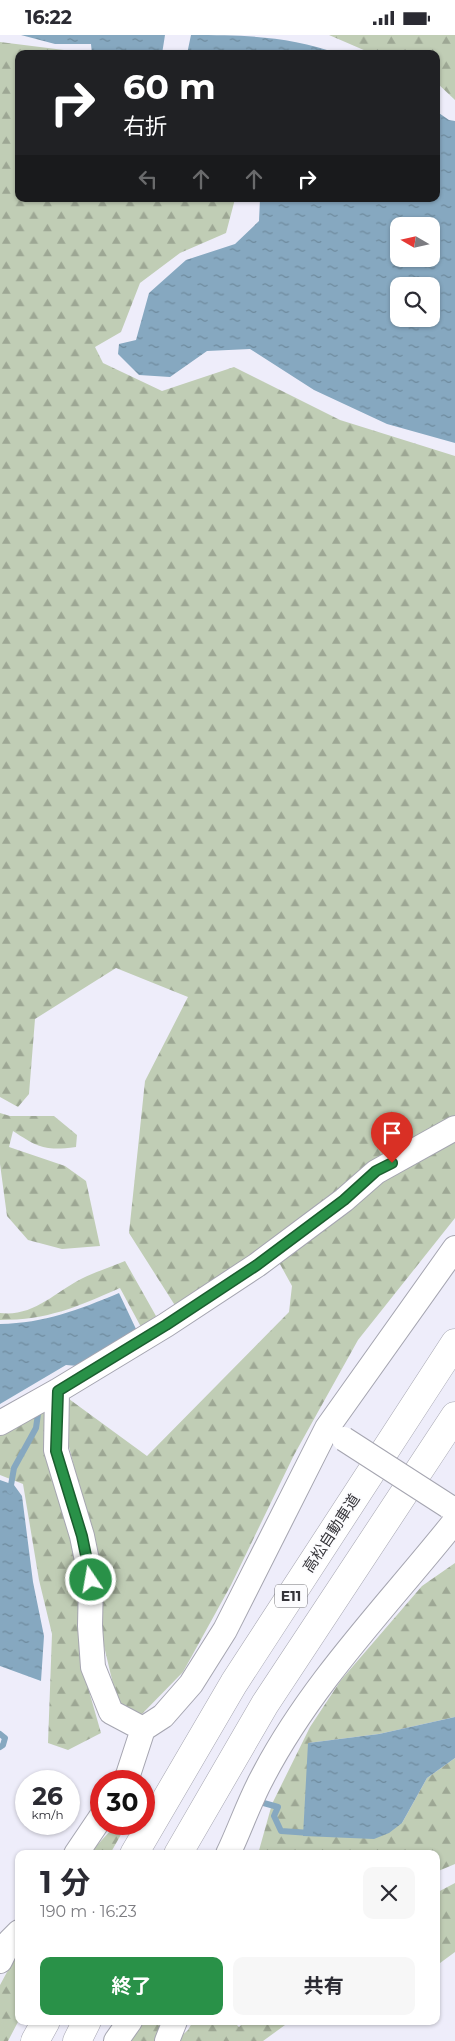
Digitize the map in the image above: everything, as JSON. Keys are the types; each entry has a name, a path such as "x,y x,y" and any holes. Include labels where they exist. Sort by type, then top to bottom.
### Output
{"highway":[{"name":"高松自動車道","path":"136,1850 234,1683 455,1343"},
{"name":"E11","path":"180,1850 265,1704 455,1416"},
{"path":"36,2041 44,2025"},
{"path":"77,2041 85,2025"}],"street":[{"path":"0,1423 58,1391 166,1325 257,1265 344,1200 376,1171 455,1128"},
{"path":"130,1770 143,1729 163,1716 191,1684 225,1630 335,1434 455,1248"},
{"path":"58,1391 56,1451 82,1536 91,1580 90,1626 93,1667 111,1712 143,1729"},
{"path":"230,1850 262,1777 296,1723 342,1658 453,1512 335,1434"},
{"path":"79,1850 90,1833"},
{"path":"0,1961 10,1941 15,1936"},
{"path":"116,2041 127,2025"},
{"path":"167,2041 173,2025"}],"green space":[{"path":"329,35 455,35 455,100 440,86 440,50 364,50"},
{"path":"0,42 64,50 15,50 15,202 234,202 226,233 180,253 140,283 121,332 95,347 103,363 162,391 234,367 340,420 455,456 455,1218 358,1340 294,1455 231,1585 183,1672 140,1716 118,1705 99,1625 102,1575 68,1443 69,1399 147,1456 289,1312 292,1286 269,1244 176,1307 129,1233 145,1081 188,997 116,968 35,1019 29,1094 18,1107 0,1097"},
{"path":"0,1113 10,1116 54,1116 77,1135 76,1147 57,1149 36,1145 13,1131 9,1147 65,1166 86,1181 100,1246 62,1249 28,1240 7,1216 0,1164"},
{"path":"125,1261 156,1316 141,1327 120,1288 90,1301 48,1315 0,1320 0,1313 12,1313 33,1308 81,1279"},
{"path":"49,1407 83,1575 81,1663 101,1733 68,1750 48,1743 52,1634 39,1580 23,1484 0,1475 0,1435"},
{"path":"455,1563 455,1717 379,1734 308,1743 402,1823 427,1778 455,1758 455,1864 440,1870 440,1850 259,1850 272,1804 310,1727 341,1680 422,1586"},
{"path":"106,1835 121,1835 112,1850 93,1850"},
{"path":"455,1883 455,1952 440,1963 440,1891"},
{"path":"15,1957 16,2025 8,2041 0,2041 0,1985"},
{"path":"139,2025 164,2025 156,2041 127,2041"},
{"path":"191,2025 237,2025 239,2027 241,2025 285,2025 263,2041 176,2041"}],"water":[{"path":"21,35 165,35 163,50 92,50 91,44 55,44"},
{"path":"191,35 230,35 285,40 327,50 188,50"},
{"path":"440,114 449,120 455,121 455,443 387,424 314,390 250,349 207,351 170,377 139,375 118,354 119,344 136,340 149,293 186,260 235,244 259,221 260,202 440,202"},
{"path":"119,1293 136,1329 78,1366 66,1365 0,1404 0,1324 32,1321 61,1315"},
{"path":"0,1480 14,1485 22,1496 33,1582 44,1636 41,1681 0,1666"},
{"path":"455,1717 455,1758 427,1778 402,1823 389,1833 374,1839 303,1836 308,1743 379,1734"}],"waterway":[{"path":"10,1491 14,1468 36,1428 38,1414 35,1408"},
{"path":"0,1734 5,1738 3,1745 0,1747"},
{"path":"260,1802 278,1807 274,1816 281,1831 310,1833"}],"route":[{"path":"91,1580 82,1536 56,1451 58,1391 166,1325 257,1265 344,1200 376,1171 392,1163"}]}
